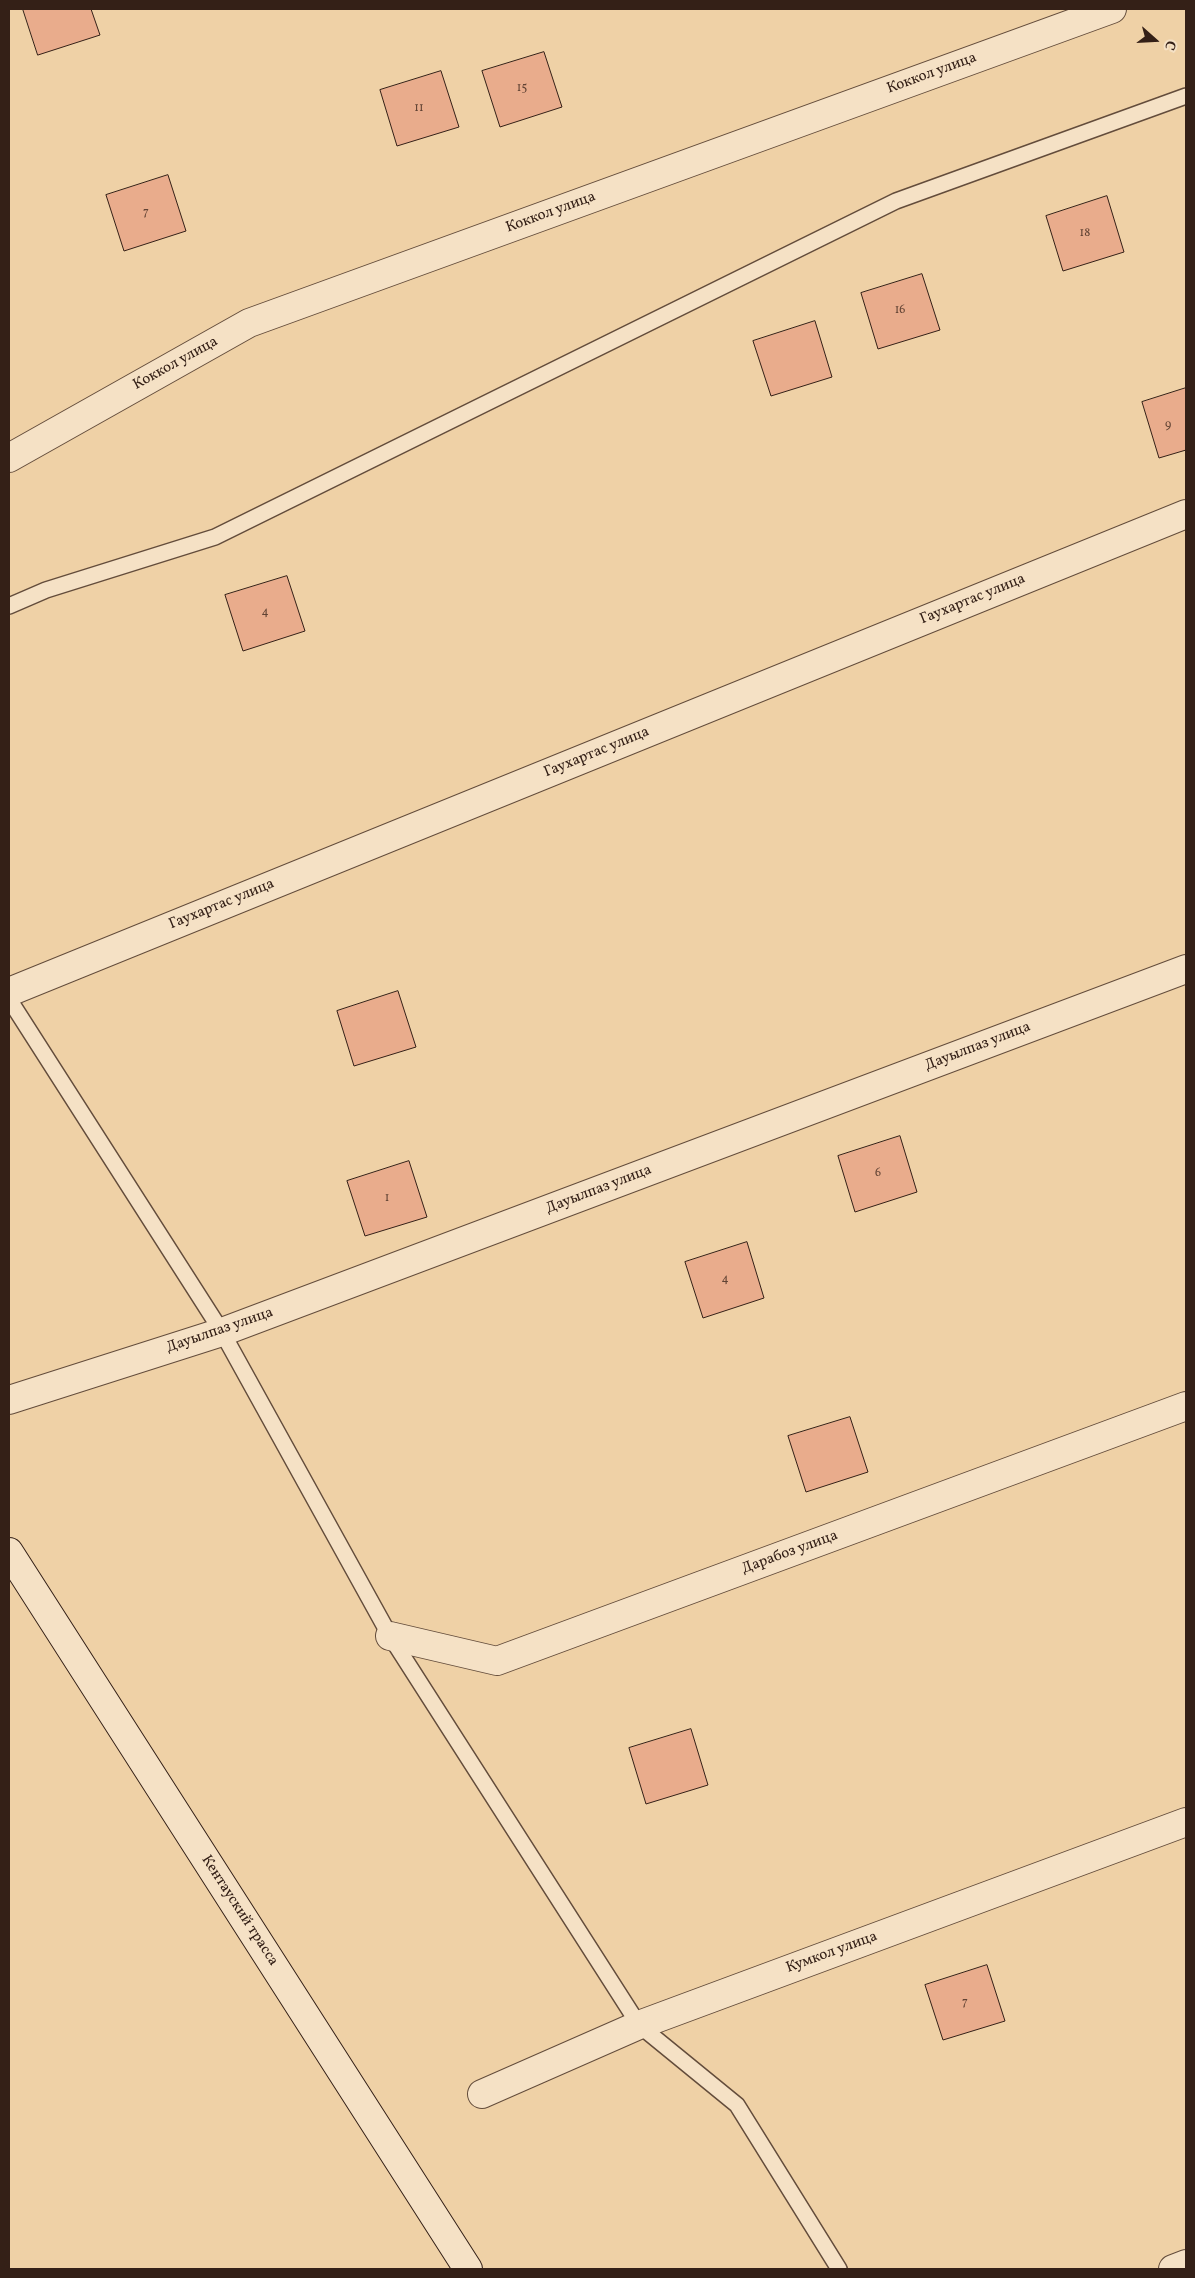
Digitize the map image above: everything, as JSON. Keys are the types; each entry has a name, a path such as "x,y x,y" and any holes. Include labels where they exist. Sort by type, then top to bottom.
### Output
{"street":[{"name":"Коккол улица","path":"9,458 249,323 1112,9"},
{"name":"Гаухартас улица","path":"9,992 1186,514"},
{"name":"Дауылпаз улица","path":"9,1400 222,1332 1186,969"},
{"name":"Дарабоз улица","path":"390,1636 498,1661 1186,1406"},
{"name":"Кентауский трасса","path":"9,1552 468,2269"},
{"name":"Кумкол улица","path":"482,2094 639,2025 1186,1822"},
{"path":"1173,2269 1186,2264"}],"lane":[{"path":"9,606 46,590 215,537 896,201 1186,96"},
{"path":"9,999 222,1332 390,1636 639,2025 737,2105 839,2269"}],"building":[{"path":"23,9 91,9 100,35 38,55"},
{"path":"544,52 562,107 500,127 482,71"},
{"path":"441,71 459,127 397,146 380,90"},
{"path":"168,175 186,231 124,251 106,195"},
{"path":"1107,196 1124,252 1063,271 1046,216"},
{"path":"922,274 940,330 878,349 861,293"},
{"path":"815,321 832,377 771,396 753,341"},
{"path":"1186,388 1186,450 1159,458 1142,402"},
{"path":"287,576 305,631 243,651 225,595"},
{"path":"398,991 416,1047 354,1066 337,1011"},
{"path":"900,1136 917,1192 855,1212 838,1156"},
{"path":"409,1161 427,1217 365,1236 347,1181"},
{"path":"747,1242 764,1298 703,1318 685,1262"},
{"path":"850,1417 868,1472 806,1492 788,1436"},
{"path":"691,1729 708,1785 646,1804 629,1748"},
{"path":"987,1965 1005,2021 943,2040 925,1985"}]}
